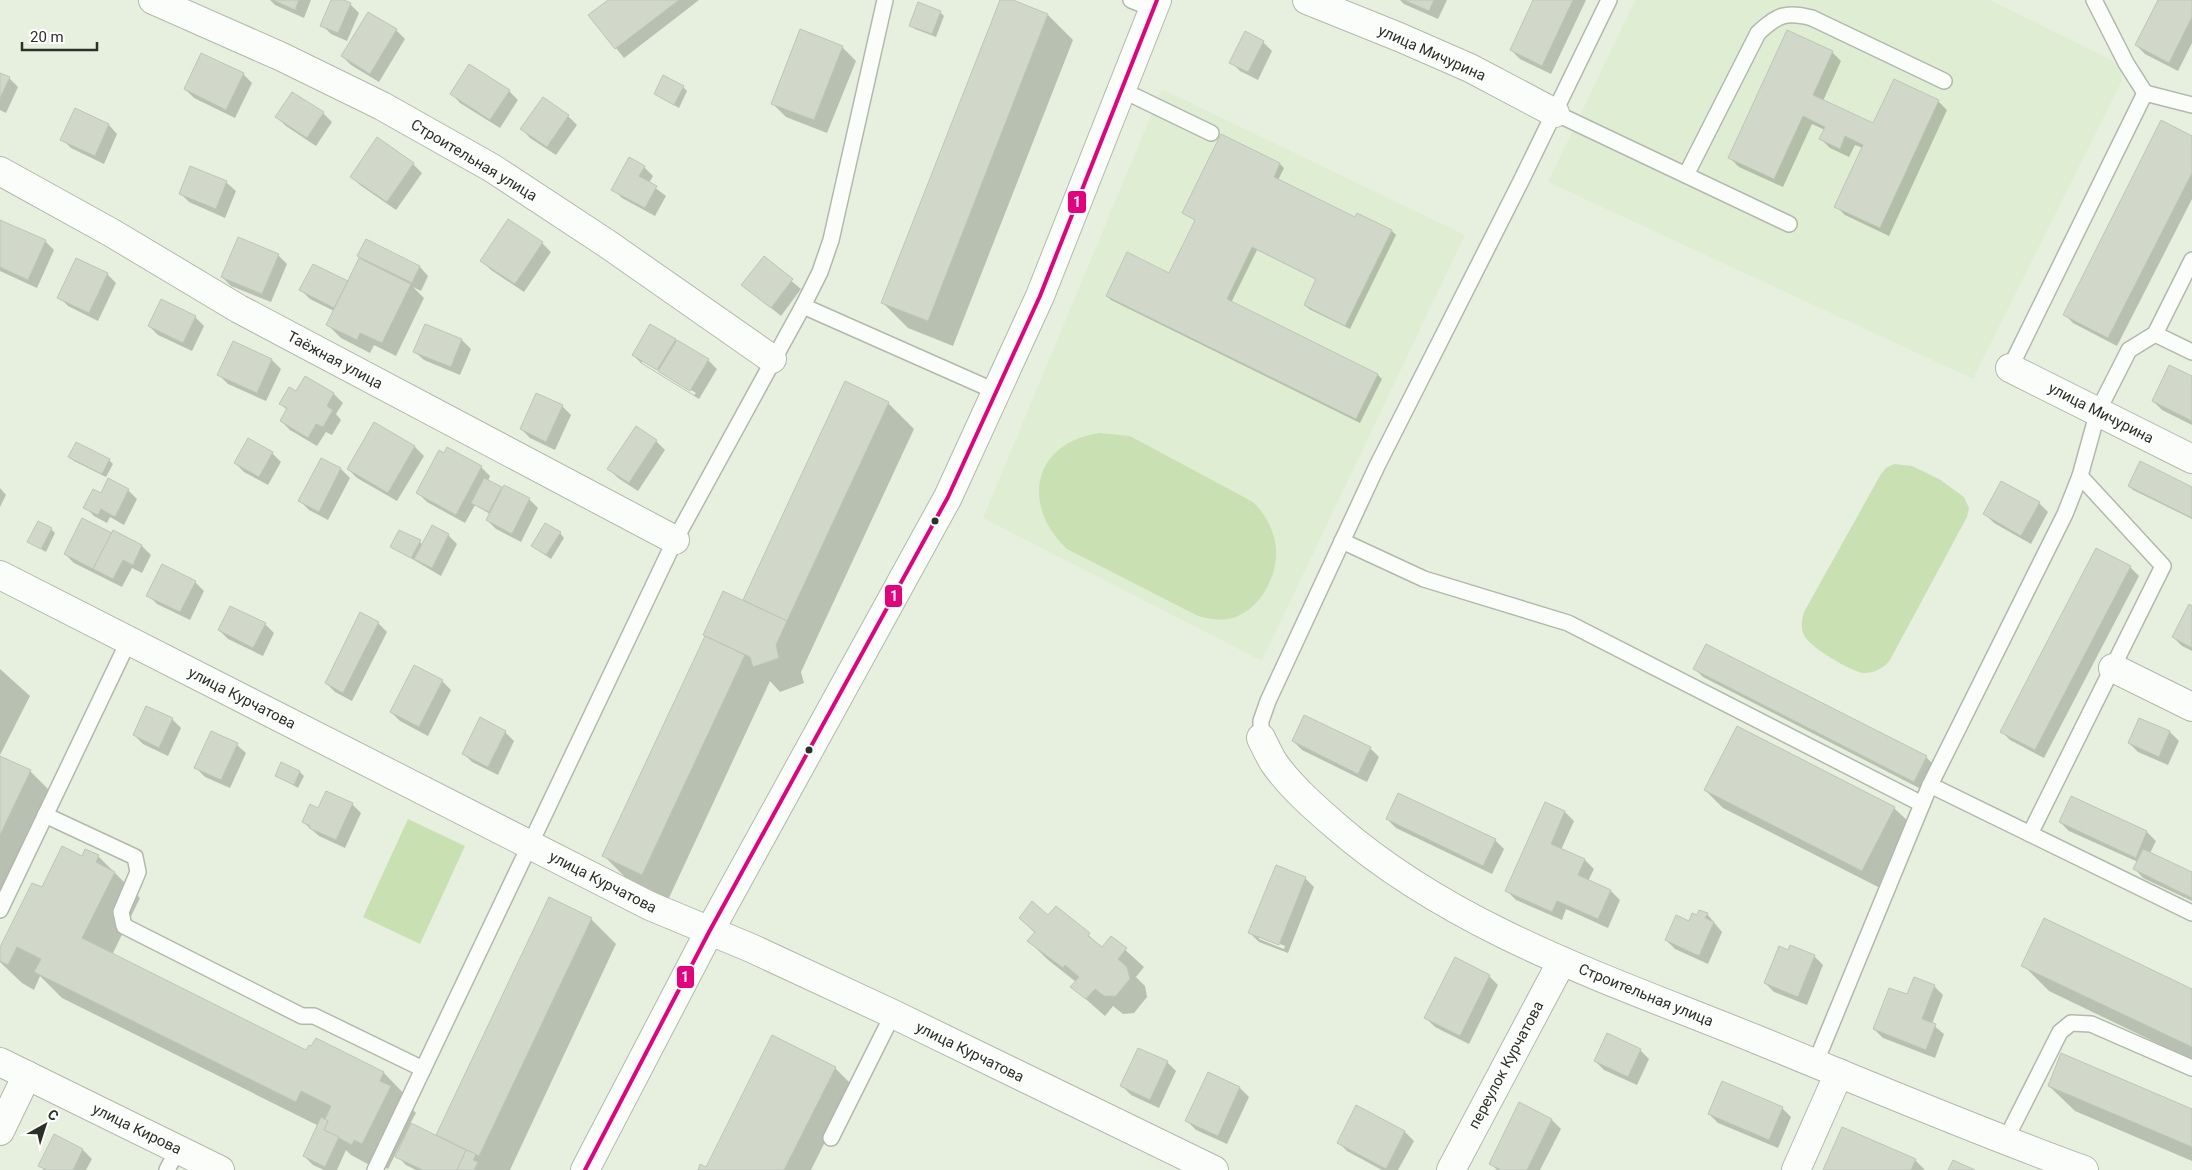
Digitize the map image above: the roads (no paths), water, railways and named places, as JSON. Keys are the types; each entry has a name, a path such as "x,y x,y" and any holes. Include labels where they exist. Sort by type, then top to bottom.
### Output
{"street":[{"name":"Строительная улица","path":"152,0 282,57 382,106 492,168 606,243 772,359"},
{"path":"585,1170 709,932 933,526 997,392 1043,288 1122,90 1147,3"},
{"name":"улица Мичурина","path":"1323,3 1470,68 1555,113"},
{"name":"Таёжная улица","path":"0,171 112,233 239,309 675,540"},
{"name":"улица Мичурина","path":"2010,368 2192,459"},
{"name":"улица Курчатова","path":"0,575 650,906 751,948 893,1014 1214,1170"},
{"path":"2113,668 2192,707"},
{"name":"Строительная улица","path":"1261,738 1274,763 1309,803 1366,852 1411,883 1476,921 1562,961 2005,1141 2084,1170"},
{"name":"переулок Курчатова","path":"1451,1170 1562,961"},
{"name":"улица Кирова","path":"0,1062 27,1075 172,1160 220,1170"},
{"path":"1796,1170 1827,1068"},
{"path":"0,1131 27,1075"}],"lane":[{"path":"375,1170 675,540 820,272 831,240 885,0"},
{"path":"1261,738 1261,721 1268,700 1377,466 1610,0"},
{"path":"2094,0 2126,63 2145,93 2192,105"},
{"path":"1686,175 1758,33 1770,21 1783,14 1798,14 1812,18 1944,81"},
{"path":"1122,90 1211,133"},
{"path":"2010,368 2145,93"},
{"path":"1555,113 1788,224"},
{"path":"1827,1068 1922,804 2065,514 2080,476 2098,411 2129,350 2155,334 2192,260"},
{"path":"803,306 997,392"},
{"path":"2155,334 2192,352"},
{"path":"2030,834 2163,566 2080,476"},
{"path":"1342,541 1424,579 1568,623 1922,804"},
{"path":"0,910 129,640"},
{"path":"1930,785 2192,913"},
{"path":"45,815 136,857 138,872 121,912 124,926 302,1016 314,1016 423,1069"},
{"path":"831,1138 893,1014"},
{"path":"2005,1141 2060,1032 2071,1023 2090,1024 2192,1068"}]}
